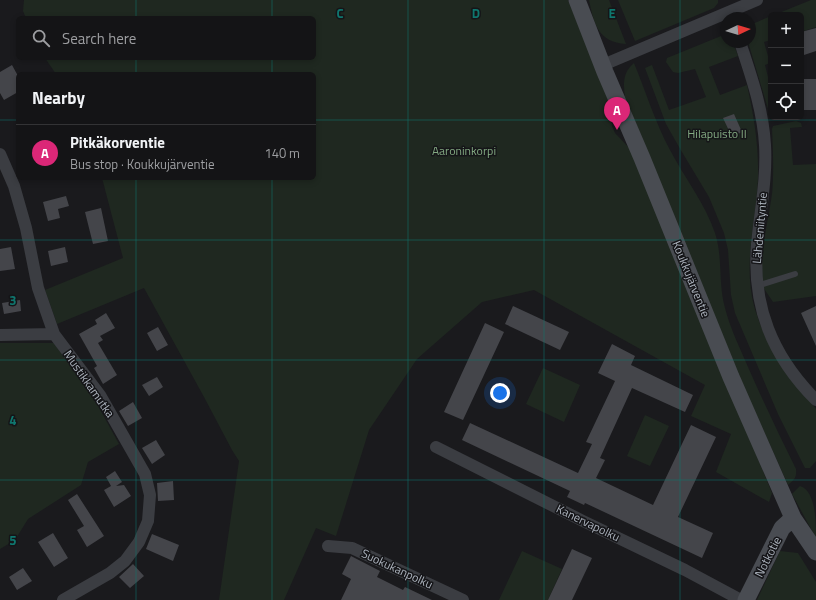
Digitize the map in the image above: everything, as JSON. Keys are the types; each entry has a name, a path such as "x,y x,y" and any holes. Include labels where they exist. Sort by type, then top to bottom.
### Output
{"street":[{"name":"Koukkujärventie","path":"577,0 731,377 793,518 816,552"},
{"path":"603,65 730,10 757,0"},
{"name":"Lähdeniityntie","path":"742,48 760,110 765,145 764,185 757,244 757,286 760,305 766,325 774,343 794,376 816,400"},
{"name":"Mustikkamutka","path":"0,154 14,186 26,228 38,288 54,334 100,395 145,474 150,495 148,521 139,542 125,561 110,573 63,600"},
{"path":"0,335 54,334"},
{"name":"Kanervapolku","path":"436,447 583,521 685,570 741,600"},
{"name":"Notkotie","path":"746,600 782,528 793,518"},
{"name":"Suokukanpolku","path":"328,546 352,548 463,600"}],"lane":[{"path":"757,286 796,274"}],"green space":[{"name":"Aaroninkorpi","path":"24,0 568,0 606,93 611,109 612,126 615,133 632,151 772,493 769,502 716,472 731,434 691,416 705,385 534,290 482,302 417,359 369,430 336,536 316,528 284,600 219,600 239,461 144,288 57,324 45,290 123,258 103,180 316,180 316,72 55,72 46,60 316,60 316,16 25,16 23,11"},
{"path":"589,0 609,0 626,44 617,43 603,36 593,17"},
{"path":"618,0 718,0 718,3 714,8 635,41"},
{"path":"811,0 816,0 816,27 804,31 804,12 781,12"},
{"path":"768,17 768,41 764,42 768,56 768,64 765,65 768,77 768,109 750,48 756,48 756,22"},
{"name":"Hilapuisto II","path":"720,36 720,48 735,48 738,56 709,67 720,95 747,85 756,132 758,167 757,195 750,258 751,290 754,306 761,326 775,355 792,381 816,409 816,461 810,468 805,468 778,414 735,313 731,295 728,250 724,233 709,197 666,124 645,68 652,65 669,110 706,97 695,69 678,73 673,72 666,62 667,58"},
{"path":"634,63 655,118 665,139 711,222 719,251 723,299 730,323 759,392 796,469 795,478 788,485 743,385 625,97 624,87 626,74 630,66"},
{"path":"796,121 801,123 802,127 790,128 793,165 816,164 816,296 773,302 763,286 761,266 772,194 772,129 773,126"},
{"path":"0,343 54,343 97,404 119,444 88,462 81,485 28,519 15,540 0,549"},
{"path":"543,368 580,385 564,422 526,404"},
{"path":"645,415 669,426 650,466 627,456"},
{"path":"800,486 805,489 812,500 815,516 816,538 792,494"},
{"path":"522,551 562,569 548,600 499,600"},
{"path":"780,551 798,553 816,582 816,600 757,600"}],"building":[{"path":"816,28 816,51 804,55 804,48 804,31"},
{"path":"12,65 16,72 16,93 4,100 0,93 0,72"},
{"path":"804,79 816,79 816,110 804,110"},
{"path":"734,114 742,132 732,137 723,118"},
{"path":"66,196 69,206 58,209 60,218 48,221 43,202"},
{"path":"101,208 108,241 93,244 85,212"},
{"path":"11,247 15,269 0,271 0,249"},
{"path":"65,247 68,262 51,266 48,251"},
{"path":"20,300 21,311 4,314 2,303"},
{"path":"513,306 569,332 560,350 505,324"},
{"path":"816,306 816,346 801,313"},
{"path":"106,313 115,328 100,336 103,340 98,343 117,375 103,384 94,368 97,366 79,334 97,324 95,320"},
{"path":"485,323 504,332 463,420 444,412"},
{"path":"158,327 168,345 157,351 147,333"},
{"path":"612,344 635,356 631,365 693,395 685,412 632,388 600,458 605,460 596,478 653,505 691,425 716,437 678,517 713,533 702,558 585,503 584,505 567,497 570,491 462,440 470,423 578,473 592,444 586,442 615,381 598,373"},
{"path":"157,377 163,387 149,396 142,385"},
{"path":"133,402 142,418 128,426 119,411"},
{"path":"156,440 165,455 152,464 142,448"},
{"path":"115,471 122,482 116,486 124,485 131,496 114,507 104,490 111,486 106,477"},
{"path":"173,481 174,500 158,501 157,483"},
{"path":"77,494 104,536 87,547 77,530 84,526 68,500"},
{"path":"53,533 68,558 54,567 38,542"},
{"path":"152,534 179,545 173,561 146,549"},
{"path":"572,549 592,558 572,600 548,600"},
{"path":"351,556 380,571 377,577 403,590 405,587 432,600 341,600 351,579 342,574"},
{"path":"133,564 144,576 130,588 119,577"},
{"path":"23,568 32,581 17,590 9,577"}],"place":[{"name":"Pitkäkorventie","path":"617,130"}]}
